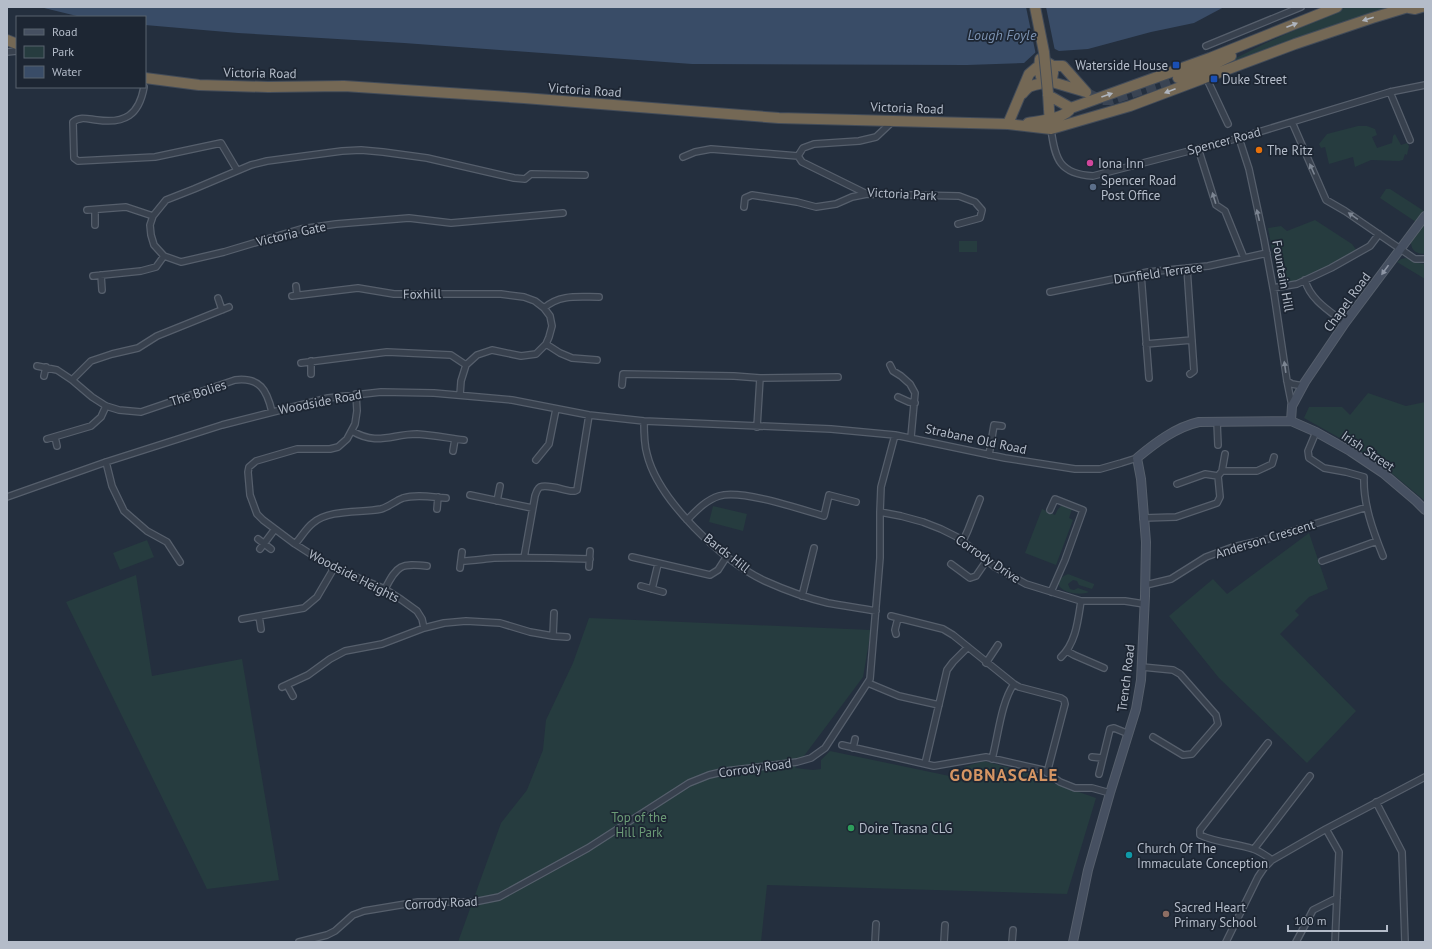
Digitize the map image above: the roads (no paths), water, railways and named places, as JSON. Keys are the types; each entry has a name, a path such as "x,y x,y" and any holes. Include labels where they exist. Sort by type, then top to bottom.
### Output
{"highway":[{"path":"1035,7 1044,52 1050,124"},
{"path":"1050,124 1071,108 1210,58 1337,7"},
{"path":"1050,124 1130,106 1333,31 1405,7 1415,9 1422,7"},
{"path":"1178,78 1210,66 1235,54 1263,37"},
{"path":"1042,51 1053,66 1054,75 1048,82 1042,79 1039,66 1042,51"},
{"path":"1210,66 1263,56"},
{"path":"1008,124 1029,74 1039,66"},
{"path":"1020,97 1028,87 1048,82 1057,82 1088,93 1063,66 1053,66"},
{"name":"Victoria Road","path":"146,79 200,85 268,87 344,86 524,98 778,118 1023,125 1050,124"},
{"path":"1048,94 1071,108"}],"street":[{"path":"1206,46 1301,7"},
{"path":"1206,77 1228,124"},
{"name":"Spencer Road","path":"1050,124 1055,154 1061,165 1072,172 1093,176 1239,138 1390,92 1425,85"},
{"path":"144,88 141,101 127,118 103,121 81,118 73,122 74,158 78,161 155,157 221,144 237,170"},
{"path":"1390,92 1410,140"},
{"path":"683,157 696,152 711,149 798,156 803,148 814,144 859,141 876,137 893,121"},
{"path":"1292,122 1326,200 1415,258 1425,259"},
{"name":"Fountain Hill","path":"1239,138 1249,168 1267,253 1292,406 1291,421"},
{"path":"1198,148 1216,205 1225,211 1244,258"},
{"path":"93,276 156,268 164,256 154,245 150,225 153,216 166,200 237,170 267,160 361,150 427,158 514,178 525,179 531,174 585,175"},
{"name":"Victoria Park","path":"798,156 802,162 867,194 959,196 975,202 982,210 980,218 958,224"},
{"path":"744,207 745,198 752,195 797,202 816,207 836,204 852,197 867,194"},
{"path":"87,210 126,207 153,216"},
{"path":"95,210 96,225"},
{"name":"Victoria Gate","path":"164,256 181,262 224,252 301,230 336,224 409,218 451,223 563,213"},
{"name":"Chapel Road","path":"1292,406 1303,386 1346,323 1425,216"},
{"path":"1273,288 1281,288 1305,280 1331,268 1370,246 1379,234"},
{"name":"Dunfield Terrace","path":"1050,292 1141,274 1208,266 1267,253"},
{"path":"1187,268 1194,371 1190,374"},
{"path":"1141,274 1149,378"},
{"path":"101,275 102,290"},
{"path":"1305,280 1310,293 1346,323"},
{"name":"Foxhill","path":"296,286 294,295 358,288 394,294 501,294 524,297 535,301 544,308"},
{"path":"460,395 461,381 466,365 477,355 492,350 521,356 536,354 546,344 550,337 552,326 550,316 544,308 557,299 570,297 599,297"},
{"path":"218,298 222,310"},
{"path":"72,380 91,362 112,354 138,348 157,336 229,307"},
{"path":"1146,344 1192,340"},
{"path":"546,344 560,353 572,358 597,360"},
{"path":"301,363 386,352 451,355 466,365"},
{"path":"311,361 311,374"},
{"path":"890,365 893,371 910,384 915,393 911,437"},
{"name":"The Bolies","path":"37,366 57,370 72,380 92,397 106,406 119,410 141,412 236,380 243,379 258,383 265,392 272,412"},
{"path":"44,376 46,368"},
{"path":"622,385 623,374 734,376 760,378 838,377"},
{"path":"757,427 760,378"},
{"path":"1287,381 1292,384 1303,386"},
{"name":"Woodside Road","path":"7,496 222,424 328,398 356,394 407,392 460,395 512,400 589,416 644,421"},
{"name":"Woodside Heights","path":"356,394 356,424 347,439 338,447 330,449 297,449 256,461 249,467 248,472 250,495 257,514 275,529 295,544 334,568 385,589 417,611 422,619 424,628"},
{"path":"898,397 915,403"},
{"path":"47,440 91,426 101,417 106,406"},
{"path":"536,460 549,444 556,409"},
{"path":"524,558 532,508 538,490 541,487 548,487 575,491 577,490 589,416"},
{"name":"Strabane Old Road","path":"644,421 831,429 895,435 911,437 989,455 1075,469 1100,468 1137,458 1188,424 1200,422 1291,421"},
{"name":"Bards Hill","path":"644,421 647,454 657,479 687,520 727,556 764,580 802,596 876,611"},
{"name":"Irish Street","path":"1291,421 1316,432 1350,451 1383,473 1425,510"},
{"path":"1217,422 1218,445"},
{"path":"989,455 994,424 1002,426"},
{"path":"352,431 377,439 416,434 464,440"},
{"path":"1316,432 1308,451 1309,458 1324,468 1364,477 1363,492 1377,541 1383,556"},
{"name":"Corrody Road","path":"299,942 327,935 335,931 353,915 364,911 418,902 474,902 499,897 588,848 690,783 709,775 726,771 797,762 811,758 825,748 870,679 880,558 881,486 895,435"},
{"path":"55,438 57,446"},
{"path":"453,451 455,439"},
{"path":"1143,518 1176,517 1217,503 1220,497 1220,474 1225,454"},
{"path":"1177,484 1205,474 1257,472 1272,464 1274,457"},
{"name":"Trench Road","path":"1073,942 1088,870 1136,709 1142,667 1146,542 1141,479 1137,458"},
{"path":"106,462 112,486 124,511 147,531 167,542 180,562"},
{"path":"496,501 500,486"},
{"path":"470,495 532,508"},
{"path":"687,520 709,500 719,496 751,496 824,516 829,495 856,502"},
{"name":"Woodside Heights","path":"295,544 312,523 323,517 344,513 366,512 383,508 403,498 422,496 446,498"},
{"path":"437,509 438,497"},
{"path":"963,541 980,499"},
{"path":"1050,510 1054,499 1083,510 1065,560 1051,592"},
{"name":"Anderson Crescent","path":"1145,584 1171,579 1206,557 1233,547 1275,537 1367,507"},
{"name":"Corrody Drive","path":"880,512 923,522 955,536 1014,578 1051,592 1082,601 1125,601 1144,604"},
{"path":"262,546 275,529"},
{"path":"258,539 262,546 271,549"},
{"path":"1322,561 1377,541"},
{"path":"802,596 814,548"},
{"path":"589,567 590,551"},
{"path":"460,568 462,552"},
{"path":"632,557 710,575 718,570 727,556"},
{"path":"461,561 493,558 590,559"},
{"path":"951,564 970,578 976,576 987,560"},
{"path":"385,589 392,575 401,567 410,564 425,564"},
{"path":"652,589 658,564"},
{"path":"242,619 304,608 317,597 334,568"},
{"path":"641,586 663,592"},
{"path":"1061,657 1067,651 1074,636 1082,601"},
{"path":"553,636 554,613"},
{"path":"259,616 261,629"},
{"path":"891,616 943,629 953,635 986,663 1019,687 1064,700 1065,704 1047,773"},
{"path":"896,634 895,630 898,618"},
{"path":"293,696 284,686 308,675 330,659 345,651 382,644 444,622 466,620 500,623 530,632 567,637"},
{"path":"986,663 998,646"},
{"path":"925,764 947,670 968,647"},
{"path":"1067,651 1104,668"},
{"path":"1142,667 1172,670 1180,674 1218,719 1218,724 1192,754 1183,755 1153,738"},
{"path":"868,683 899,696 939,705"},
{"path":"992,759 1008,691 1014,684"},
{"path":"1099,774 1110,729 1114,728 1129,734"},
{"path":"853,748 855,739"},
{"path":"1268,743 1200,830 1200,835 1229,844 1254,849 1272,860"},
{"path":"842,745 934,766 947,765 980,758 992,759 1043,770 1067,786 1075,788 1092,788 1110,793"},
{"path":"1092,757 1102,758"},
{"path":"1254,849 1310,776"},
{"path":"1226,942 1258,877 1272,860 1326,829 1425,777"},
{"path":"1376,802 1402,852 1405,942"},
{"path":"1326,829 1339,852 1335,942"},
{"path":"1296,942 1313,910 1337,898"},
{"path":"875,942 876,924"},
{"path":"944,942 946,925"},
{"path":"1012,942 1013,930"}],"water":[{"name":"Lough Foyle","path":"40,7 1224,7 1194,23 1151,32 1088,49 1059,51 1053,48 1036,52 1024,63 967,65 692,64 404,43 238,33 146,25 146,16 77,16"}],"tunnel":[{"path":"1089,94 1101,100 1111,100 1178,78"}],"place":[{"name":"Waterside House","path":"1176,65"},
{"name":"Duke Street","path":"1214,79"},
{"name":"The Ritz","path":"1259,150"},
{"name":"Iona Inn","path":"1090,163"},
{"name":"Spencer Road Post Office","path":"1093,187"},
{"name":"Doire Trasna CLG","path":"851,828"},
{"name":"Church Of The Immaculate Conception","path":"1129,855"},
{"name":"Sacred Heart Primary School","path":"1166,914"}],"district":[{"name":"GOBNASCALE","path":"1004,775"}],"park label":[{"name":"Top of the Hill Park","path":"639,824"}]}
